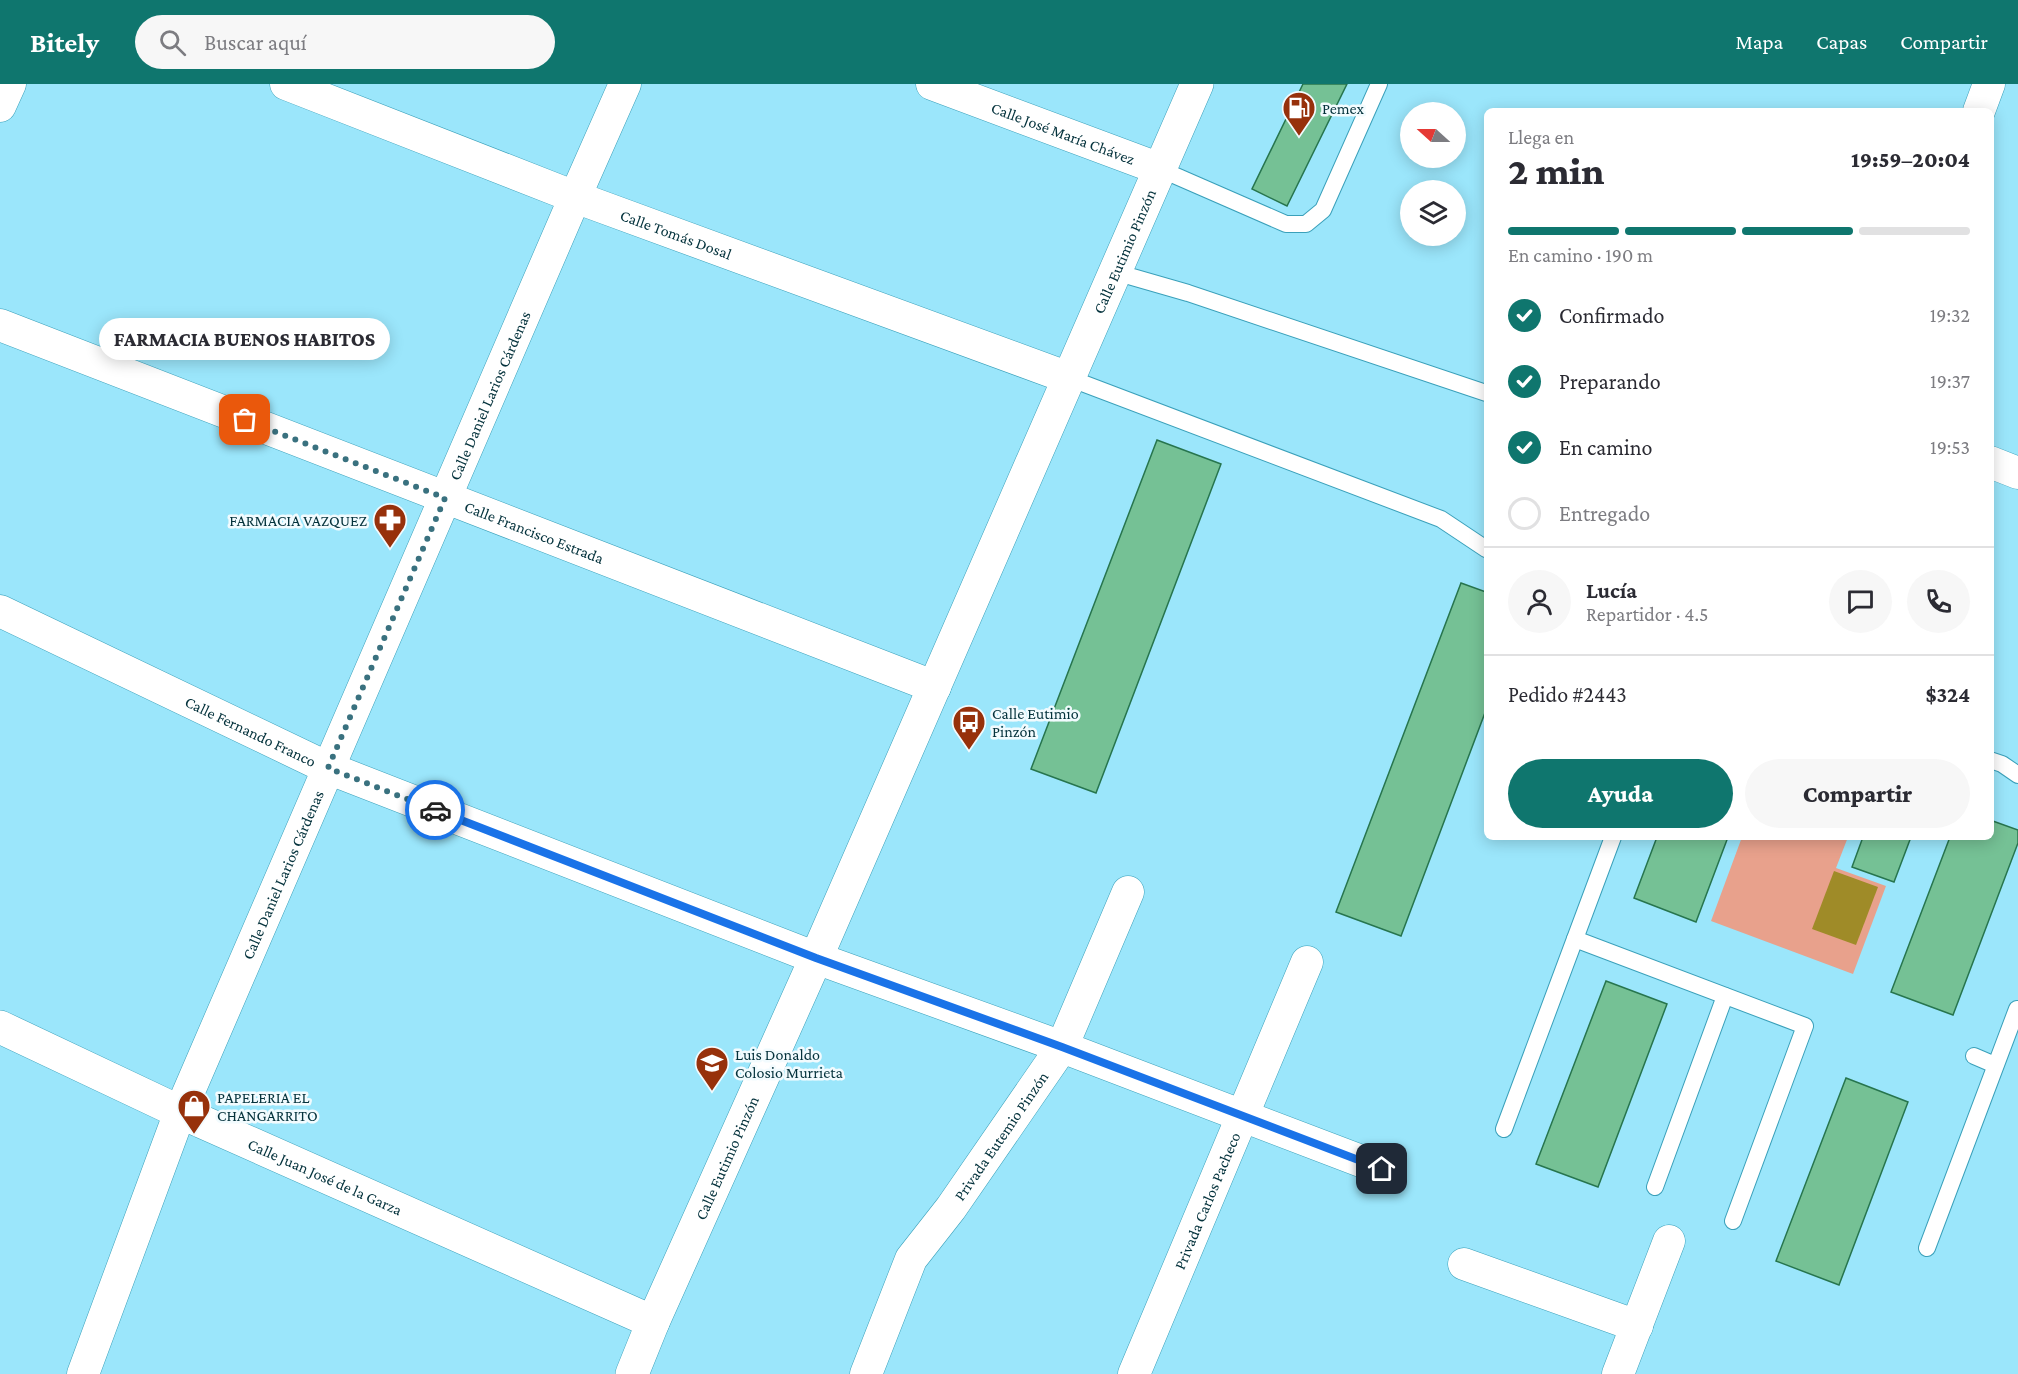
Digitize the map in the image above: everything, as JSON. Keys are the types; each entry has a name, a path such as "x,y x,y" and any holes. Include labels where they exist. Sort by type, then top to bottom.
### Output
{"street":[{"path":"0,106 10,84"},
{"name":"Calle Tomás Dosal","path":"286,84 575,196 1070,378"},
{"name":"Calle Daniel Larios Cárdenas","path":"83,1374 180,1112 625,84"},
{"name":"Calle José María Chávez","path":"932,84 1160,169"},
{"name":"Calle Eutimio Pinzón","path":"632,1374 935,687 1197,84"},
{"path":"1980,108 1989,84"},
{"name":"Calle Francisco Estrada","path":"0,325 935,687"},
{"path":"1994,464 2018,473"},
{"name":"Calle Fernando Franco","path":"0,611 328,768 816,958 1062,1047 1382,1169"},
{"name":"Privada Eutemio Pinzón","path":"866,1374 911,1259 951,1209 1062,1047 1128,892"},
{"name":"Privada Carlos Pacheco","path":"1134,1374 1307,962"},
{"name":"Calle Juan José de la Garza","path":"0,1027 180,1112 653,1322"},
{"path":"1618,1374 1669,1241"},
{"path":"1464,1264 1637,1326"}],"lane":[{"path":"1160,169 1286,224 1306,224 1323,210 1379,84"},
{"path":"1115,272 1188,293 1484,392"},
{"path":"1070,378 1441,519 1484,548"},
{"path":"1994,761 2018,775"},
{"path":"1504,1129 1612,840"},
{"path":"1575,939 1806,1026 1733,1221"},
{"path":"1655,1187 1725,996"},
{"path":"1927,1248 2018,1008"},
{"path":"1974,1056 1995,1065"}],"shaded area":[{"path":"1741,840 1847,840 1836,868 1886,886 1853,974 1711,921"},
{"path":"1834,871 1878,887 1856,945 1812,929"}],"building":[{"name":"Pemex","path":"1303,84 1347,84 1287,206 1252,189"},
{"path":"1157,440 1221,464 1096,793 1031,769"},
{"path":"1461,583 1484,591 1484,715 1401,936 1336,912"},
{"path":"1994,821 2018,830 2018,843 1953,1015 1891,992 1949,840 1994,840"},
{"path":"1656,840 1727,840 1696,922 1634,898"},
{"path":"1862,840 1910,840 1894,882 1852,867"},
{"path":"1606,981 1667,1004 1598,1187 1536,1164"},
{"path":"1846,1078 1908,1102 1839,1285 1776,1261"}],"way so far":[{"path":"245,420 445,498 328,768 435,810"}],"place":[{"name":"Pemex","path":"1299,137"},
{"name":"FARMACIA BUENOS HABITOS","path":"245,420"},
{"name":"FARMACIA VAZQUEZ","path":"390,549"},
{"name":"Calle Eutimio Pinzón","path":"969,751"},
{"name":"Luis Donaldo Colosio Murrieta","path":"712,1092"},
{"name":"PAPELERIA EL CHANGARRITO","path":"194,1135"}],"route":[{"path":"435,810 816,958 1062,1047 1382,1169"}]}
